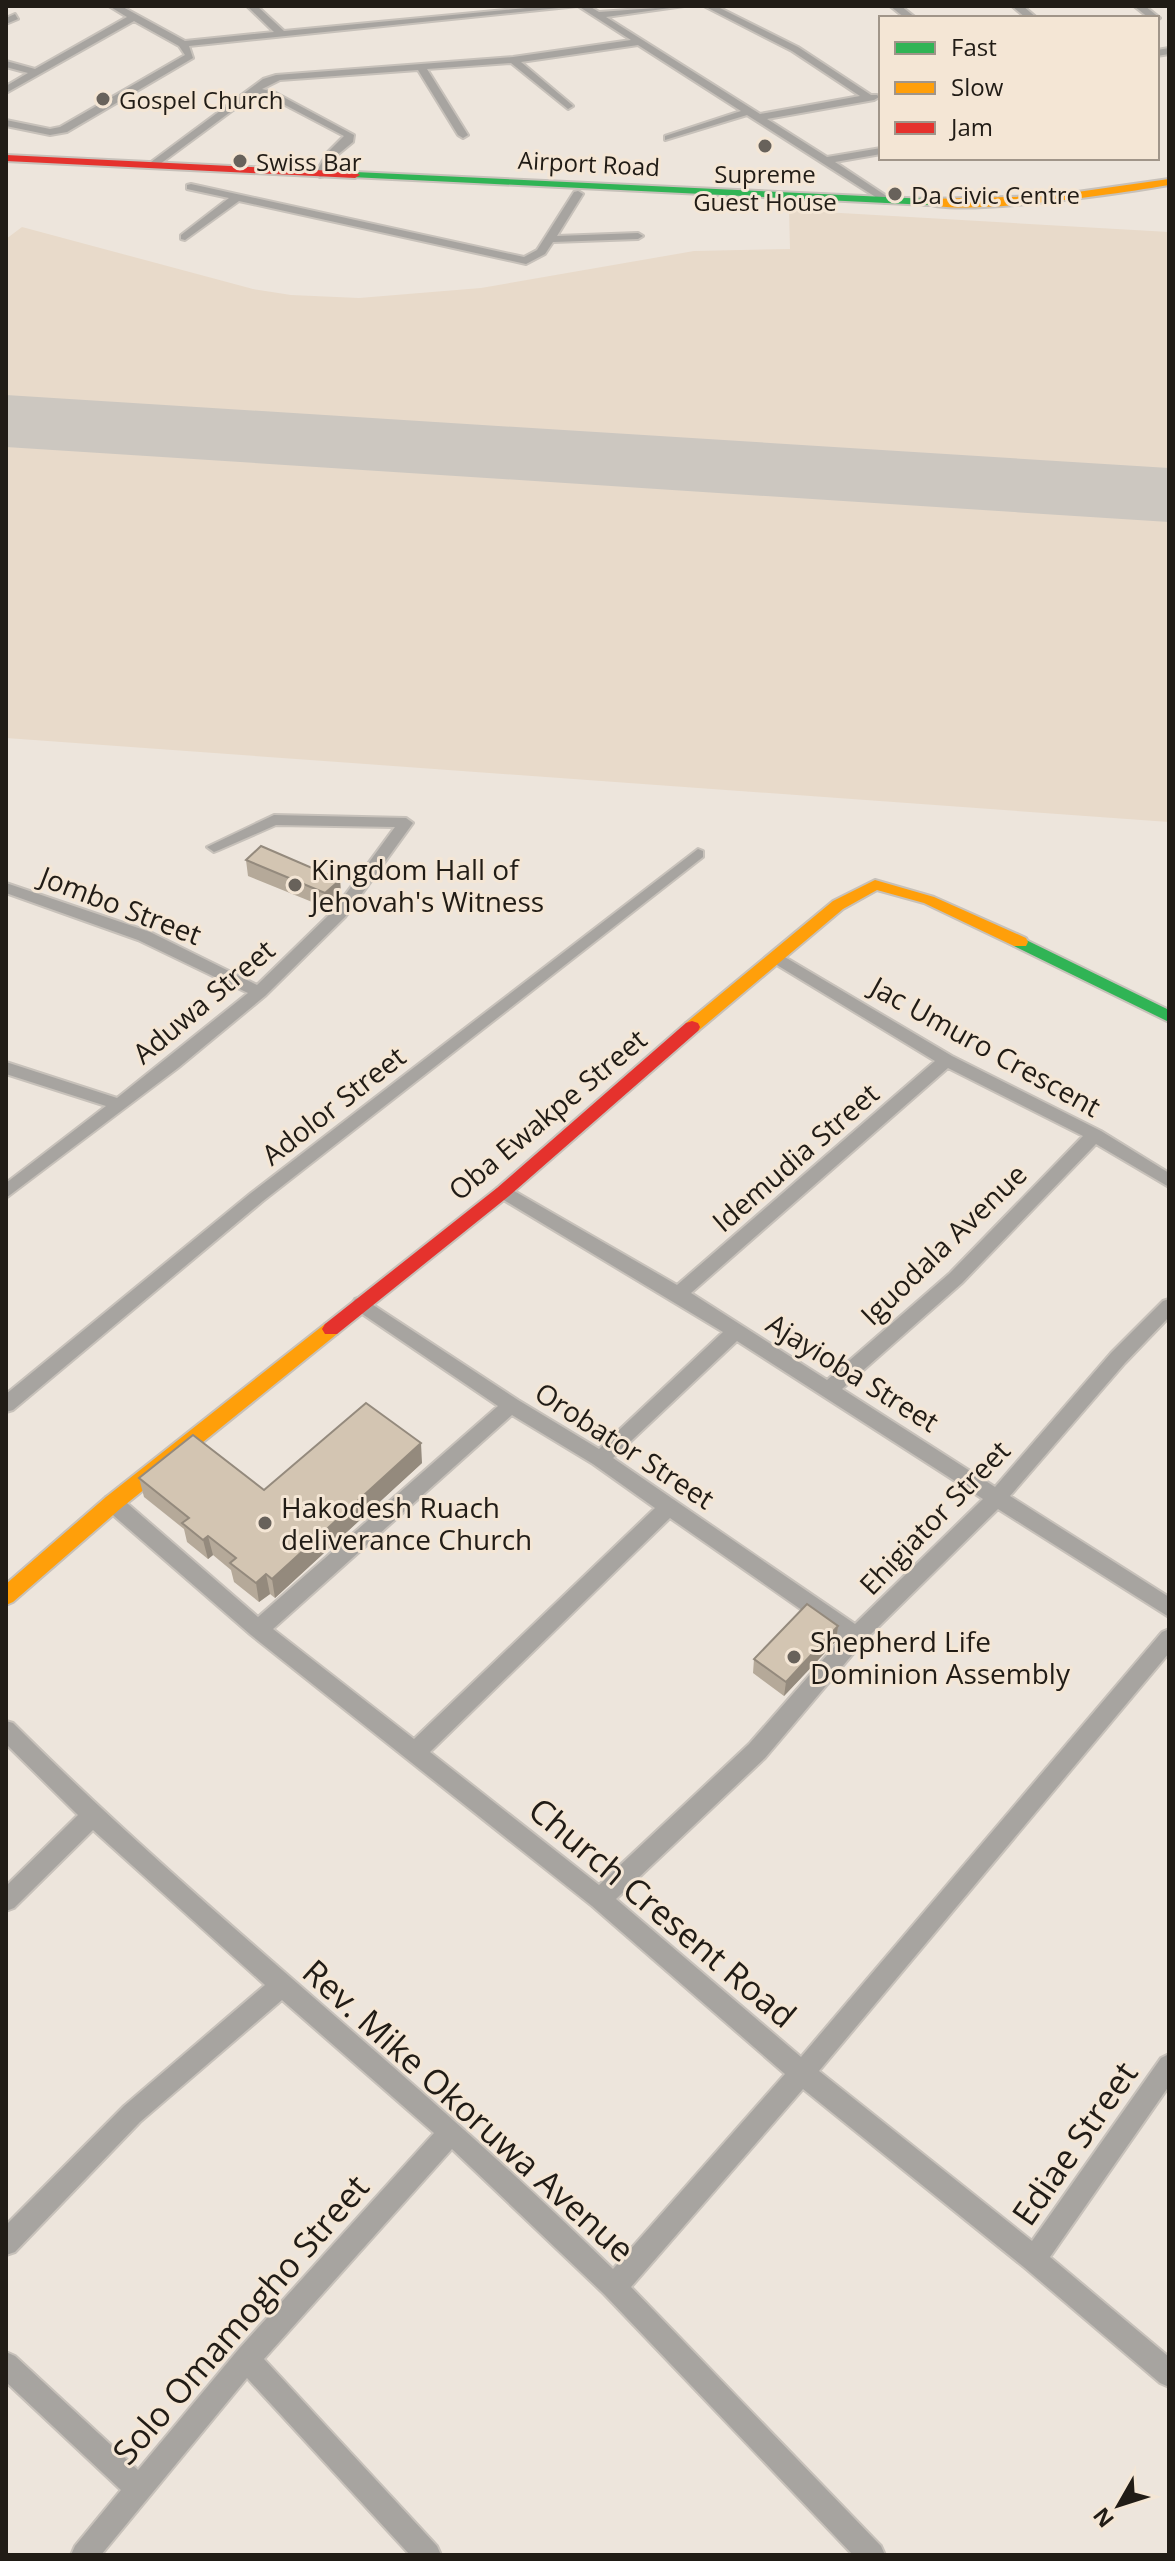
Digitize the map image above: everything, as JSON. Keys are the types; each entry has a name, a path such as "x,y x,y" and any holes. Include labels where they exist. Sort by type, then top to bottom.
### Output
{"main road":[{"name":"Airport Road","path":"6,158 1010,212 1056,209 1169,192"},
{"name":"Airport Road","path":"6,165 578,194 1016,204 1169,182"},
{"name":"Oba Ewakpe Street","path":"6,1596 113,1503 503,1192 767,962 778,958 858,890 890,884 943,906 1169,1017"}],"street":[{"path":"6,123 50,132 63,130 191,53 183,44 114,6"},
{"path":"252,6 283,36"},
{"path":"183,44 574,6"},
{"path":"583,6 889,201"},
{"path":"599,15 679,6"},
{"path":"709,6 795,49 875,97"},
{"path":"6,90 134,17"},
{"path":"152,165 256,90 279,77 513,60 639,42"},
{"path":"513,60 568,106"},
{"path":"6,64 37,73"},
{"path":"420,65 463,135"},
{"path":"256,90 271,94 349,135 349,140 332,154 320,174"},
{"path":"760,117 875,97"},
{"path":"669,138 750,111"},
{"path":"827,160 879,151"},
{"path":"191,187 515,260 537,256 578,194"},
{"path":"185,237 237,197"},
{"path":"549,239 638,236"},
{"name":"Aduwa Street","path":"6,1192 117,1104 191,1051 259,992 331,923 406,823 274,820 250,828 214,847"},
{"name":"Adolor Street","path":"6,1405 257,1197 698,854"},
{"name":"Jombo Street","path":"6,888 144,936 259,992"},
{"name":"Jac Umuro Crescent","path":"778,958 946,1060 1095,1135 1169,1181"},
{"name":"Idemudia Street","path":"678,1294 946,1060"},
{"path":"6,1068 117,1104"},
{"name":"Iguodala Avenue","path":"828,1390 956,1278 1095,1135"},
{"name":"Ajayioba Street","path":"503,1192 678,1294 999,1496 1169,1608"},
{"name":"Orobator Street","path":"361,1304 511,1405 600,1459 856,1636"},
{"name":"Ehigiator Street","path":"600,1899 757,1751 856,1636 999,1496 1118,1358 1169,1306"},
{"path":"600,1459 735,1331"},
{"path":"258,1629 511,1405"},
{"name":"Church Cresent Road","path":"113,1503 258,1629 600,1899 802,2073 1034,2259 1169,2374"},
{"path":"415,1752 670,1506"},
{"path":"615,2286 802,2073 1169,1638"},
{"name":"Rev. Mike Okoruwa Avenue","path":"6,1730 90,1818 280,1987 451,2132 615,2286 872,2555"},
{"path":"6,1901 90,1818"},
{"path":"6,2243 132,2114 280,1987"},
{"name":"Ediae Street","path":"1034,2259 1169,2066"},
{"name":"Solo Omamogho Street","path":"84,2555 137,2487 247,2359 451,2132"},
{"path":"247,2359 428,2555"},
{"path":"6,2365 137,2487"}],"shaded area":[{"path":"789,210 1169,232 1169,822 6,738 6,239 22,227 253,289 291,295 359,298 481,288 694,251 790,249"}],"building":[{"path":"261,846 340,880 325,893 246,860"},
{"name":"Hakodesh Ruach deliverance Church","path":"366,1403 421,1443 272,1579 266,1574 256,1583 230,1563 236,1558 208,1536 203,1540 182,1523 189,1518 139,1478 193,1435 264,1490"},
{"name":"Shepherd Life Dominion Assembly","path":"807,1604 838,1626 786,1682 754,1659"}],"runway":[{"path":"6,421 1169,495"}],"traffic: fast":[{"path":"355,175 928,202"},
{"path":"1020,942 1169,1017"}],"traffic: slow":[{"path":"928,202 989,203 1049,199 1169,182"},
{"path":"692,1027 838,905 875,885 929,900 1020,942"},
{"path":"6,1596 113,1503 331,1329"}],"traffic: jam":[{"path":"6,158 355,175"},
{"path":"331,1329 503,1192 692,1027"}],"place":[{"name":"Gospel Church","path":"103,99"},
{"name":"Supreme Guest House","path":"765,146"},
{"name":"Swiss Bar","path":"240,161"},
{"name":"Da Civic Centre","path":"895,194"},
{"name":"Kingdom Hall of Jehovah's Witness","path":"295,885"},
{"name":"Hakodesh Ruach deliverance Church","path":"265,1523"},
{"name":"Shepherd Life Dominion Assembly","path":"794,1657"}]}
